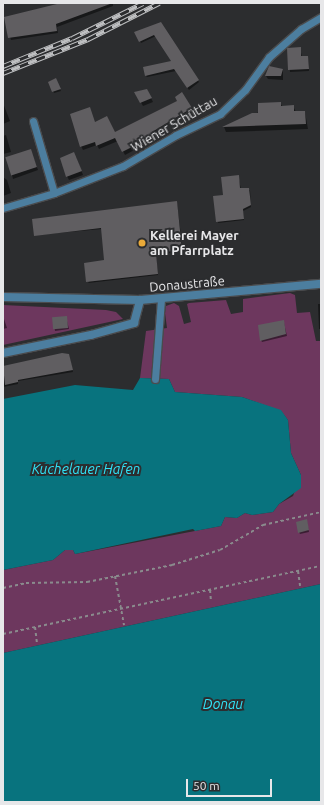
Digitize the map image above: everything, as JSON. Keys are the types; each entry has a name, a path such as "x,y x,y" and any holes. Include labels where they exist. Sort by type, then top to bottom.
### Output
{"street":[{"name":"Donaustraße","path":"3,353 91,335 134,323 140,300 321,284"},
{"path":"3,297 140,300"}],"lane":[{"name":"Wiener Schüttau","path":"3,208 54,193 123,166 176,135 220,114 245,90 269,57 302,29 321,17"},
{"path":"33,121 54,193"},
{"path":"155,379 161,299"}],"path":[{"path":"3,588 26,583 87,582 172,565 220,550 263,525 321,512"},
{"path":"3,634 321,566"},
{"path":"298,571 300,586"},
{"path":"115,576 124,625"},
{"path":"210,590 211,601"},
{"path":"35,628 37,643"}],"shaded area":[{"path":"290,293 295,295 297,313 310,312 316,341 321,341 321,584 3,653 3,570 53,560 65,550 73,550 75,554 221,526 225,517 237,518 245,513 252,515 273,512 279,504 293,496 301,475 291,453 288,420 281,411 242,397 175,392 169,379 140,378 146,331 167,328 165,313 166,306 174,303 179,306 184,324 191,322 187,304 189,303 226,300 231,314 243,312 243,299"},
{"path":"3,305 106,310 116,312 123,319 3,345"}],"water":[{"name":"Kuchelauer Hafen","path":"140,378 169,379 175,392 242,397 281,410 288,420 291,453 301,475 301,488 279,504 273,512 252,515 245,513 237,518 225,517 221,526 195,531 193,529 75,554 73,550 65,550 53,560 3,570 3,399 75,385 133,390"},
{"name":"Donau","path":"321,584 321,802 3,802 3,653"}],"building":[{"path":"61,3 110,4 56,24 57,31 8,38 4,17"},
{"path":"161,22 199,80 187,88 174,69 145,76 143,67 171,61 154,35 139,42 134,32"},
{"path":"301,47 301,56 308,56 309,69 288,70 287,48"},
{"path":"269,66 283,69 281,76 265,76"},
{"path":"56,78 61,89 52,92 48,82"},
{"path":"147,89 152,98 140,103 134,92"},
{"path":"182,92 192,108 152,132 154,135 138,144 122,152 115,138 96,146 95,142 80,147 70,114 90,107 95,122 107,116 115,132 177,101 175,97"},
{"path":"281,102 281,106 294,105 294,111 305,111 306,124 222,127 252,113 258,113 258,103"},
{"path":"31,149 37,167 11,175 5,157"},
{"path":"74,152 82,171 66,177 60,158"},
{"path":"239,175 240,188 249,188 251,205 243,209 244,219 216,222 213,196 223,195 221,177"},
{"name":"Kellerei Mayer am Pfarrplatz","path":"177,201 182,250 156,253 158,274 86,282 84,263 104,260 101,228 34,236 32,219"},
{"path":"67,316 68,328 53,329 52,317"},
{"path":"284,320 286,334 260,341 258,325"},
{"path":"62,353 69,354 73,370 18,380 18,382 5,385 3,366"},
{"path":"307,519 309,530 298,533 296,522"}],"railway":[{"path":"3,66 72,38 143,3"},
{"path":"3,73 88,39 159,3"}],"place":[{"name":"Kellerei Mayer am Pfarrplatz","path":"142,243"}]}
